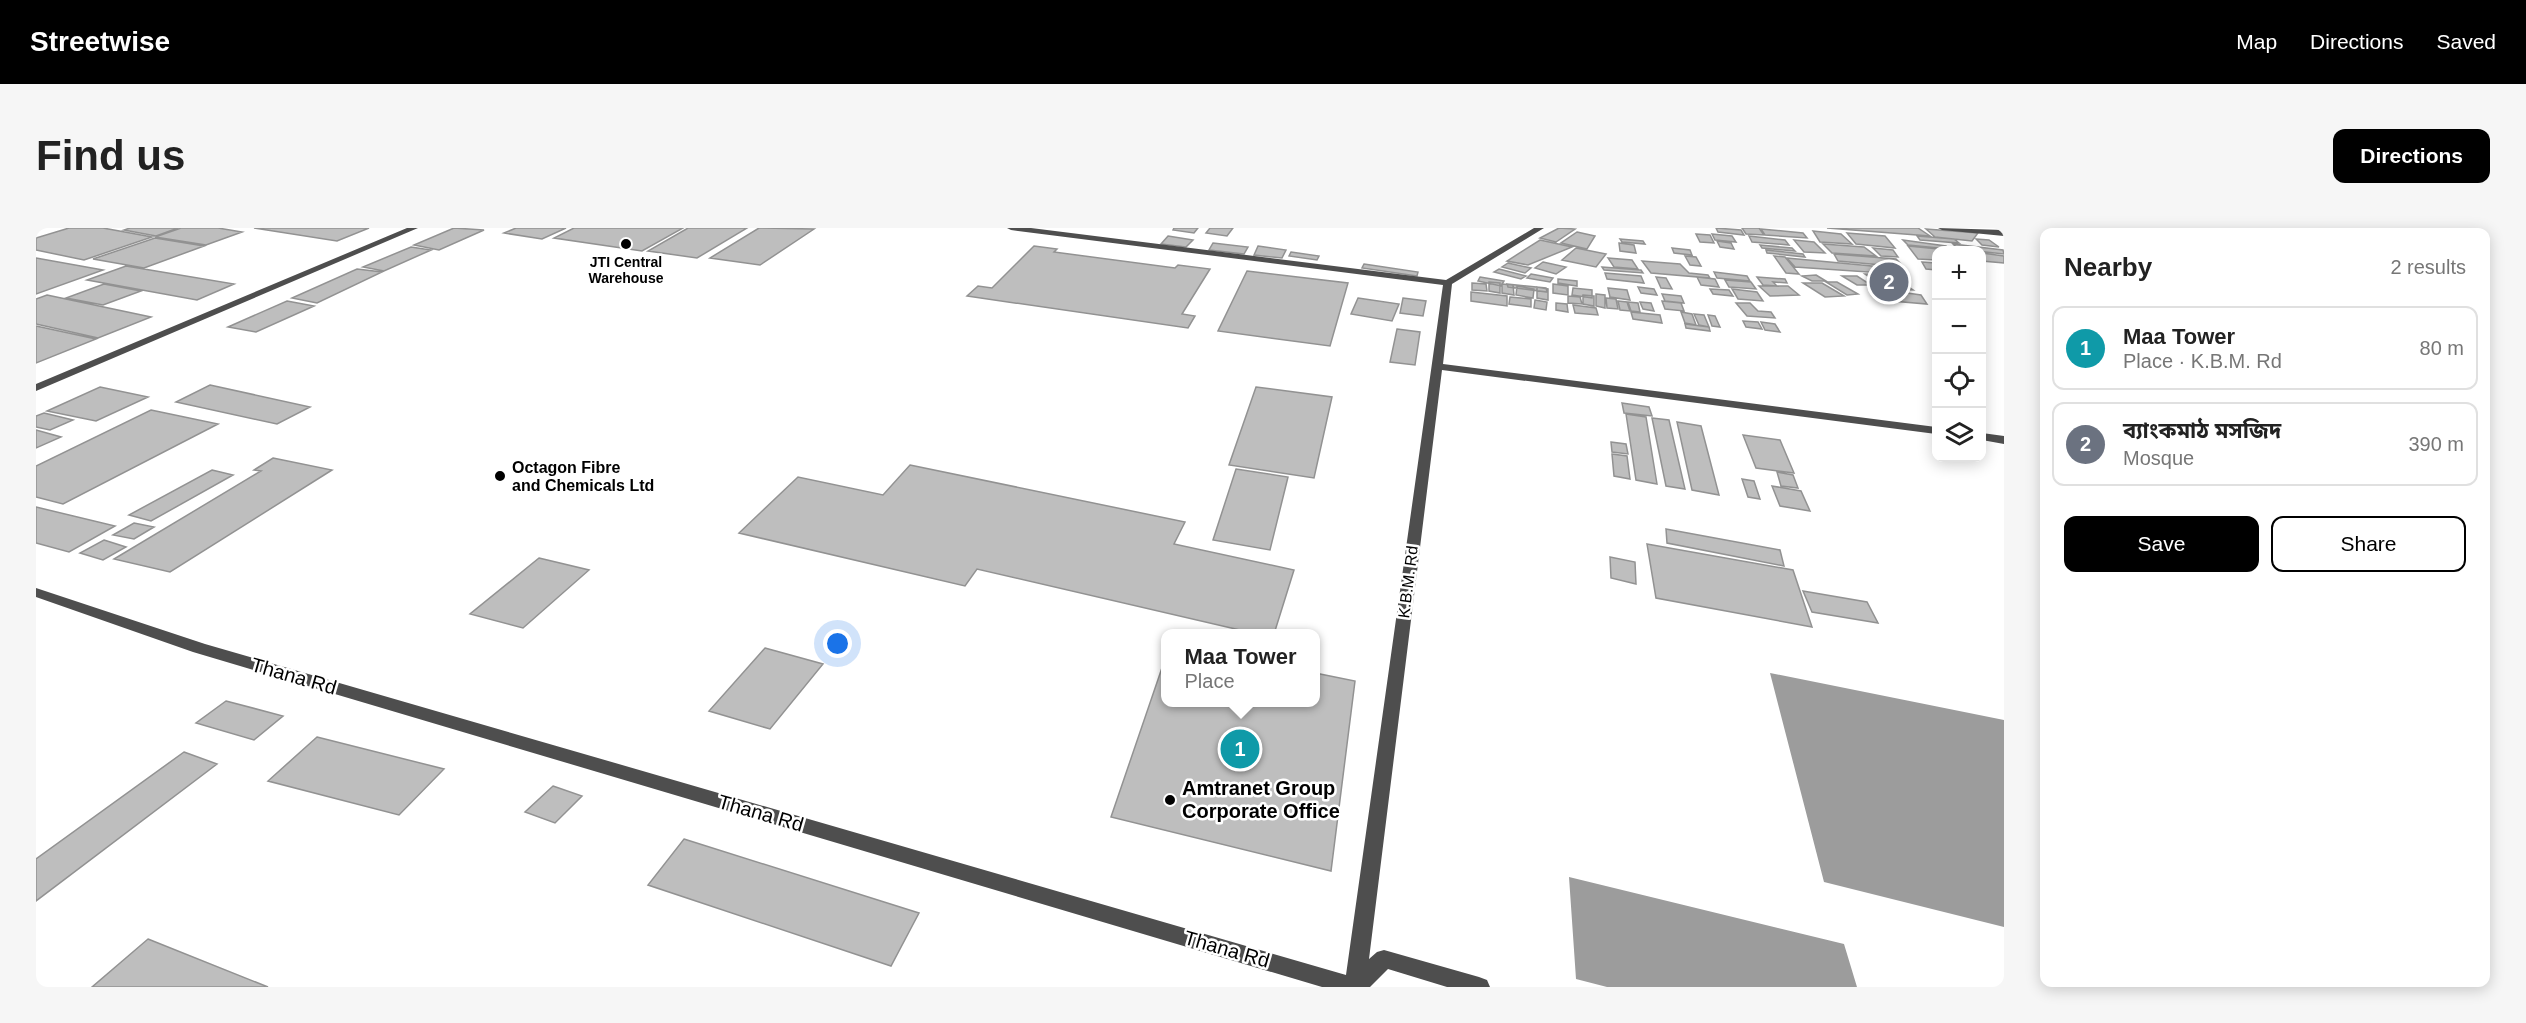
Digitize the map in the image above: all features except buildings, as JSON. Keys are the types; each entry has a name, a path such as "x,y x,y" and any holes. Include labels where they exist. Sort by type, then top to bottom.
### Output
{"street":[{"path":"36,388 414,228"},
{"path":"1011,228 1448,283 1540,228"},
{"path":"1942,228 2004,233"},
{"name":"K.B.M. Rd","path":"1355,987 1448,283"},
{"path":"1436,366 1932,430"},
{"path":"1986,438 2004,440"},
{"name":"Thana Rd","path":"36,592 199,648 1355,987"},
{"path":"1355,987 1384,959 1479,987"}],"shaded area":[{"path":"1770,673 2004,720 2004,927 1824,882"},
{"path":"1569,877 1844,944 1857,987 1607,987 1576,979"}],"place":[{"name":"JTI Central Warehouse","path":"626,244"},
{"name":"ব্যাংকমাঠ মসজিদ","path":"1889,282"},
{"name":"Octagon Fibre and Chemicals Ltd","path":"500,476"},
{"name":"Maa Tower","path":"1240,749"},
{"name":"Amtranet Group Corporate Office","path":"1170,800"}]}
